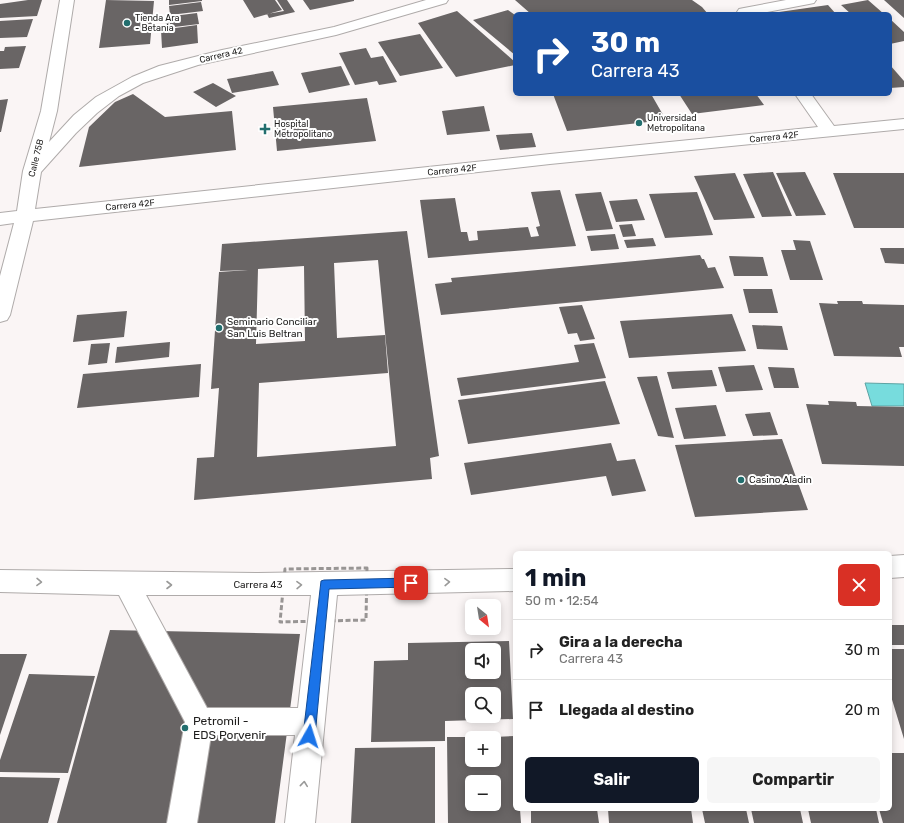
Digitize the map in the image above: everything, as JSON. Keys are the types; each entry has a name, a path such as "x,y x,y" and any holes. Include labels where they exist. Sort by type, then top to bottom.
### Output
{"street":[{"name":"Calle 75B","path":"0,314 25,216 32,171 49,111 67,0"},
{"name":"Carrera 42","path":"32,171 58,142 84,117 112,94 151,76 206,58 337,31 441,0"},
{"path":"742,10 809,0"},
{"path":"804,96 829,131"},
{"path":"49,111 66,117 84,117"},
{"name":"Carrera 42F","path":"0,219 904,124"},
{"path":"892,567 904,566"},
{"name":"Carrera 43","path":"0,581 127,584 324,584 513,580"},
{"path":"127,584 199,721 182,823"},
{"path":"300,823 324,584"},
{"path":"199,721 310,722"}],"water":[{"path":"865,383 904,384 904,406 872,406"}],"building":[{"path":"28,0 42,0 37,16 0,18 0,4"},
{"name":"Tienda Ara - Betania","path":"106,0 154,1 150,44 99,48"},
{"path":"169,0 202,0 202,1 169,5"},
{"path":"243,0 275,0 282,10 254,18"},
{"path":"277,0 287,0 295,12 269,18 267,14 284,11"},
{"path":"303,0 354,0 354,1 310,10"},
{"path":"515,0 692,0 706,12 529,12"},
{"path":"868,0 882,12 849,12 841,5"},
{"path":"884,0 904,0 904,18"},
{"path":"201,2 203,11 170,15 169,6"},
{"path":"828,5 834,12 779,12"},
{"path":"508,10 513,14 513,53 473,20"},
{"path":"457,11 513,60 513,65 456,77 418,23"},
{"path":"197,13 199,24 166,28 165,17"},
{"path":"33,19 27,37 0,38 0,21"},
{"path":"892,21 904,32 904,41 892,44"},
{"path":"197,25 198,43 162,48 161,30"},
{"path":"420,34 443,68 400,76 378,42"},
{"path":"26,46 19,68 0,69 0,51 4,51 5,47"},
{"path":"366,48 371,58 383,56 397,82 379,85 377,81 355,85 339,53"},
{"path":"341,66 350,85 309,93 301,73"},
{"path":"892,67 904,81 904,87 892,88"},
{"path":"273,71 279,85 232,93 227,79"},
{"path":"213,83 236,96 216,107 193,92"},
{"path":"133,94 165,117 232,111 236,150 79,167 89,127 115,102"},
{"path":"554,96 652,96 666,120 567,131"},
{"path":"680,96 757,96 764,105 692,114"},
{"path":"367,98 376,141 277,151 273,107"},
{"path":"8,99 1,132 0,132 0,100"},
{"path":"484,106 490,131 447,135 442,111"},
{"path":"532,133 536,147 500,150 496,135"},
{"path":"773,172 792,216 762,217 743,174"},
{"path":"805,172 826,215 796,216 776,173"},
{"path":"735,173 755,218 714,220 694,176"},
{"path":"833,173 904,173 904,228 854,228"},
{"path":"560,190 576,246 428,258 420,200 455,198 461,232 467,232 469,241 478,240 477,231 528,227 531,237 539,236 536,227 540,226 531,192"},
{"path":"601,192 613,229 586,231 575,194"},
{"path":"697,192 713,235 665,238 649,194"},
{"path":"637,199 645,220 616,222 609,201"},
{"path":"632,224 636,236 623,237 619,225"},
{"path":"407,231 439,456 430,458 432,479 194,500 197,458 214,457 219,388 211,389 219,272 248,270 220,271 222,244","holes":["378,260 396,446 257,457 259,383 388,373 385,335 337,338 334,263","304,266 305,341 256,344 258,269"]},
{"path":"615,234 619,249 591,251 587,236"},
{"path":"653,238 656,246 627,248 624,240"},
{"path":"793,240 810,241 823,280 790,280 781,250 796,250"},
{"path":"880,248 904,248 904,264 885,263"},
{"path":"700,255 702,259 704,259 708,268 715,267 724,288 441,315 435,284 452,282 451,278"},
{"path":"729,256 763,257 768,276 734,276"},
{"path":"743,289 772,289 778,313 749,313"},
{"path":"837,301 862,301 863,304 904,305 904,347 899,347 902,357 834,356 819,303 838,304"},
{"path":"582,305 595,339 580,341 577,333 568,334 559,307"},
{"path":"127,311 124,337 73,342 77,315"},
{"path":"732,314 746,351 629,358 620,321"},
{"path":"752,325 782,326 788,350 757,349"},
{"path":"170,342 169,357 115,363 117,347"},
{"path":"110,343 107,363 88,365 91,344"},
{"path":"594,343 606,378 461,396 457,378 579,362 574,345"},
{"path":"201,364 199,397 77,408 83,374"},
{"path":"754,365 763,390 726,392 718,367"},
{"path":"768,367 794,368 799,388 774,388"},
{"path":"712,370 717,386 672,389 667,372"},
{"path":"657,376 674,438 658,436 637,377"},
{"path":"605,381 620,424 468,444 458,400"},
{"path":"828,401 856,402 857,406 904,407 904,466 822,464 806,404 829,405"},
{"path":"716,405 726,436 684,439 675,408"},
{"path":"770,412 778,435 753,436 745,414"},
{"name":"Casino Aladin","path":"782,439 808,510 695,517 675,445"},
{"path":"611,443 617,461 635,459 646,491 612,496 606,476 471,495 464,463"},
{"path":"892,625 904,625 904,645 892,645"},
{"name":"Petromil - EDS Porvenir","path":"110,630 300,634 275,823 57,823"},
{"path":"509,641 513,719 501,719 501,687 465,687 465,720 445,721 445,741 371,742 374,661 408,660 408,643"},
{"path":"892,649 904,649 904,739 892,700"},
{"path":"0,654 27,654 0,735"},
{"path":"29,674 95,676 68,773 0,772 0,760"},
{"path":"513,736 513,811 520,811 521,823 448,823 447,737 465,737 465,767 501,767 501,737"},
{"path":"435,747 435,823 351,823 355,748"},
{"path":"892,753 904,753 904,823 883,823 880,811 892,811"},
{"path":"0,777 60,778 48,823 0,823"},
{"path":"531,811 597,811 599,823 531,823"},
{"path":"608,811 691,811 693,823 609,823"},
{"path":"702,811 746,811 749,823 705,823"},
{"path":"751,811 800,811 803,823 754,823"},
{"path":"808,811 876,811 879,823 811,823"}],"place":[{"name":"Tienda Ara - Betania","path":"127,23"},
{"name":"Universidad Metropolitana","path":"639,123"},
{"name":"Hospital Metropolitano","path":"265,129"},
{"name":"Seminario Conciliar San Luis Beltran","path":"219,328"},
{"name":"Casino Aladin","path":"741,480"},
{"name":"Petromil - EDS Porvenir","path":"185,728"}],"route":[{"path":"309,736 324,584 411,583"}]}
